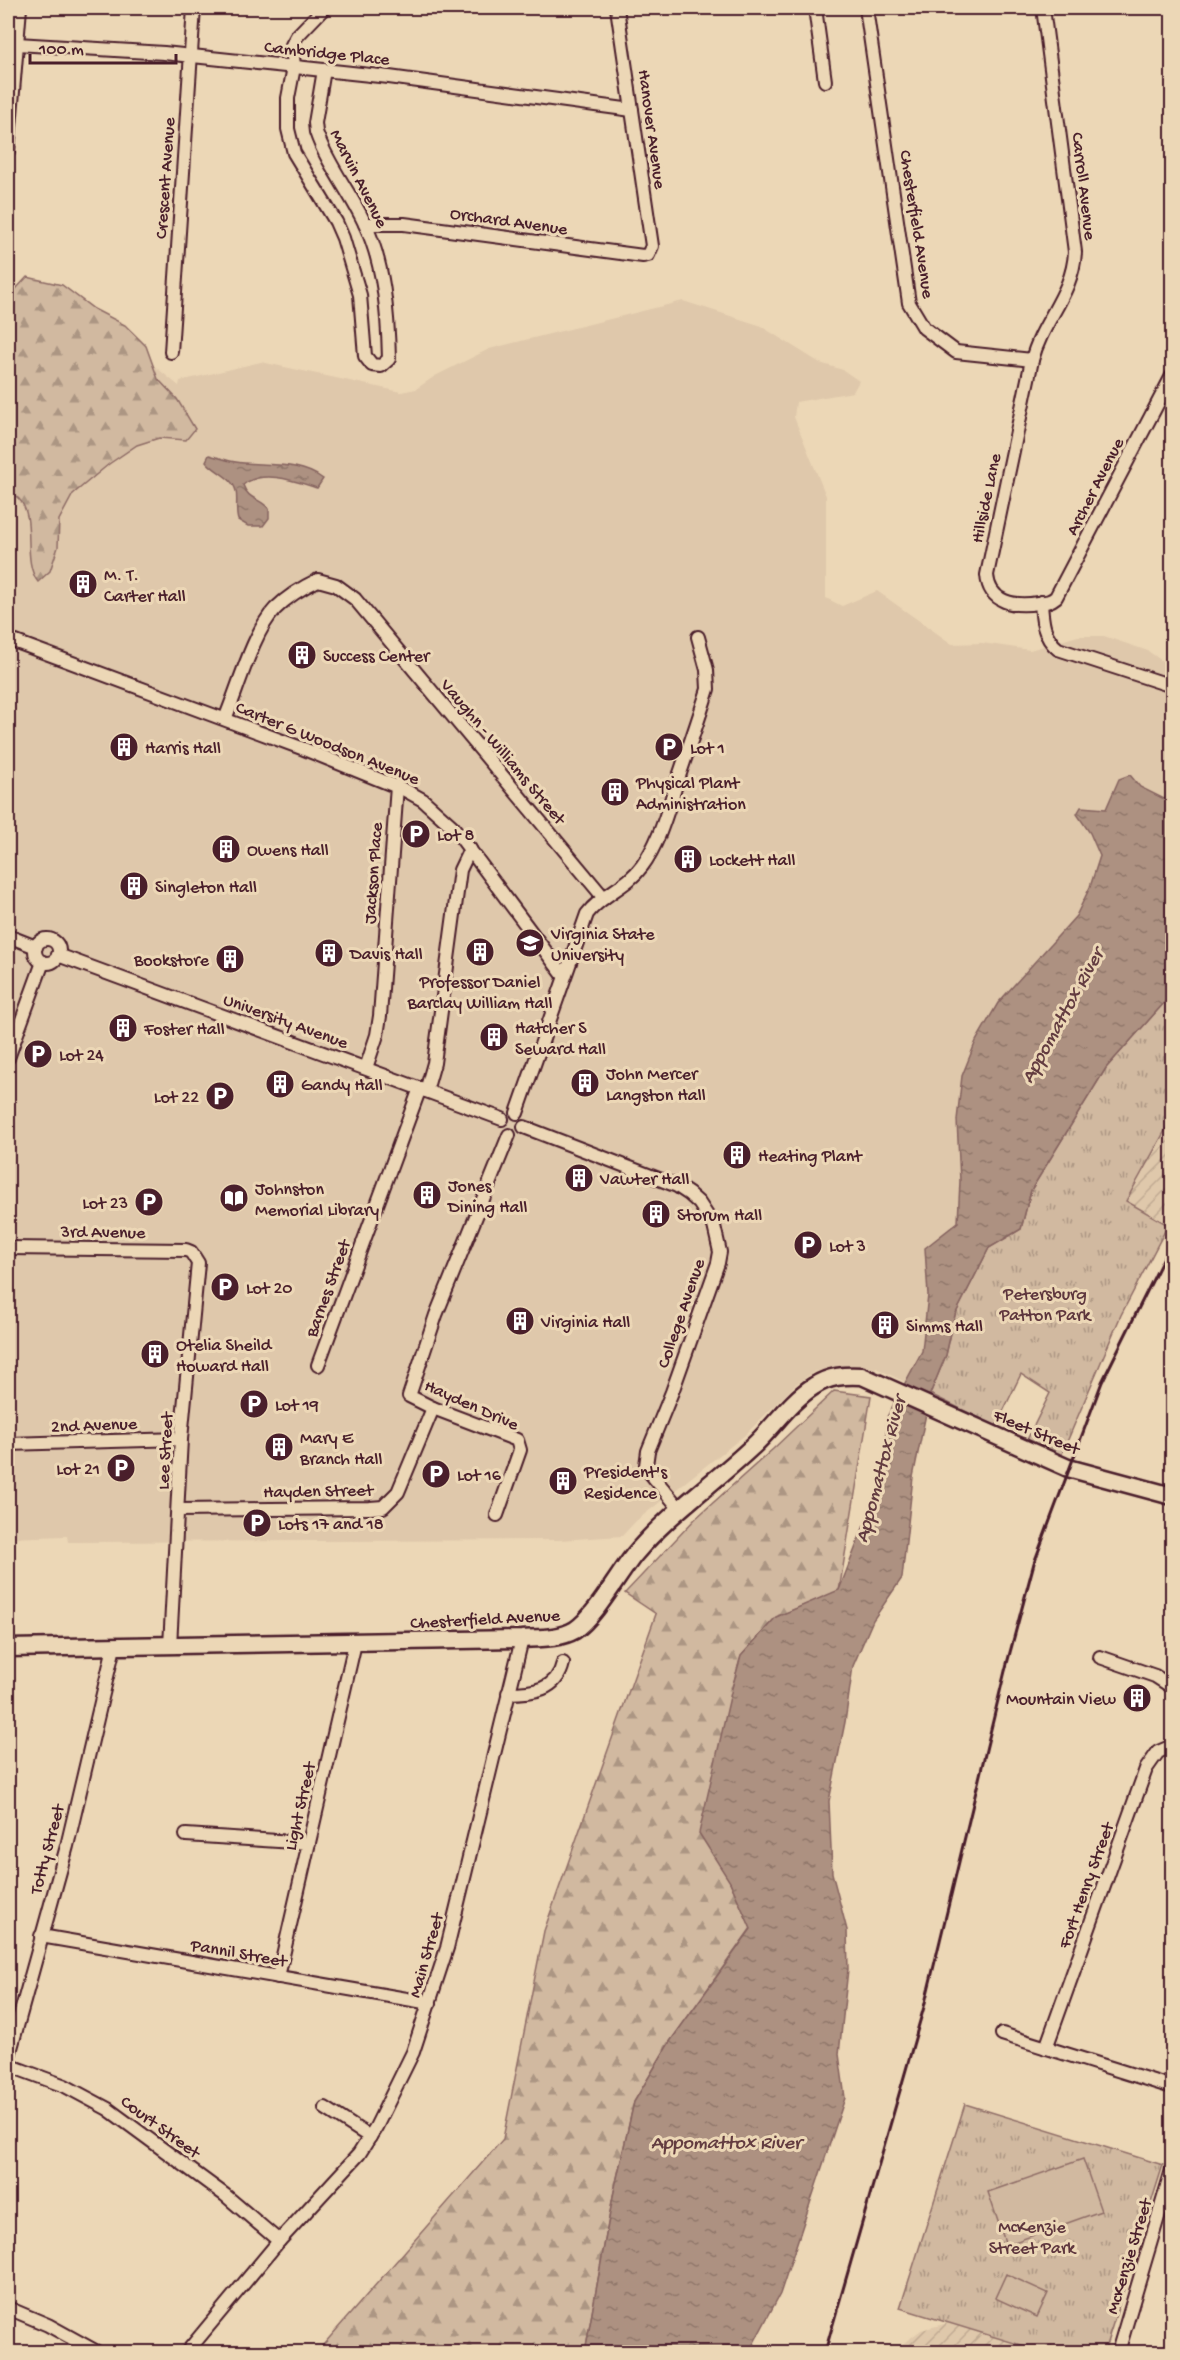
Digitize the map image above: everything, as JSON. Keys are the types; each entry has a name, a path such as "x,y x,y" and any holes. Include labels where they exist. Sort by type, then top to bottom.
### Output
{"main road":[{"name":"Chesterfield Avenue","path":"8,1648 355,1643 559,1637 578,1628 633,1556 679,1508 753,1447 813,1386 824,1380 847,1375 862,1376 891,1388"},
{"name":"Fleet Street","path":"891,1388 1068,1468 1173,1496"}],"street":[{"path":"8,150 20,8"},
{"name":"Crescent Avenue","path":"171,352 194,8"},
{"name":"Marvin Avenue","path":"324,8 297,36 292,45 294,67 287,115 291,143 294,153 336,222 343,238 360,295 365,356 367,361 377,367 389,359 380,270 365,224 315,132 324,70"},
{"name":"Hanover Avenue","path":"617,8 652,246 648,255"},
{"path":"815,8 825,81"},
{"name":"Chesterfield Avenue","path":"866,8 909,303 924,328 956,352 1032,360"},
{"name":"Carroll Avenue","path":"1032,360 1039,340 1066,292 1075,258 1043,8"},
{"name":"Cambridge Place","path":"17,44 191,56 389,76 632,110"},
{"name":"Orchard Avenue","path":"365,224 404,224 648,255"},
{"name":"Hillside Lane","path":"1032,360 987,575 990,588 1000,599 1019,605 1041,602"},
{"name":"Archer Avenue","path":"1041,602 1050,602 1060,592 1173,376"},
{"name":"Vaughn - Williams Street","path":"225,719 261,630 274,609 318,579 336,585 355,599 604,898"},
{"path":"1041,602 1044,631 1058,649 1173,686"},
{"path":"517,1113 587,914 594,905 628,882 641,867 652,849 668,808 708,689 707,670 698,637"},
{"name":"Carter G Woodson Avenue","path":"8,639 225,719 397,786 423,800 453,827 564,976"},
{"name":"Jackson Place","path":"366,1068 377,1035 380,1016 397,786"},
{"name":"Barnes Street","path":"318,1365 434,1063 460,870 470,849"},
{"name":"University Avenue","path":"8,936 36,947 39,942 50,939 58,946 58,955 502,1119"},
{"path":"36,947 36,955 43,962 50,962 58,955"},
{"path":"8,1058 43,962"},
{"path":"509,1112 517,1113 524,1121 524,1127 518,1134 509,1135 501,1127 502,1119 509,1112"},
{"name":"College Avenue","path":"524,1127 677,1186 699,1203 714,1226 720,1252 718,1263 648,1451 646,1465 655,1482 679,1508"},
{"name":"Hayden Drive","path":"497,1515 520,1450 517,1440 433,1408 409,1396 436,1315 509,1135"},
{"name":"3rd Avenue","path":"8,1248 186,1250 191,1252 195,1258"},
{"name":"Lee Street","path":"170,1646 181,1439 198,1263 195,1258"},
{"name":"Hayden Street","path":"179,1510 370,1509 383,1506 398,1492 433,1408"},
{"name":"2nd Avenue","path":"8,1444 181,1439"},
{"name":"Main Street","path":"187,2352 279,2241 344,2171 370,2138 413,2052 430,2003 467,1869 522,1639"},
{"name":"Light Street","path":"278,1977 355,1643"},
{"name":"Totty Street","path":"8,2059 67,1846 114,1647"},
{"path":"1100,1657 1155,1676 1173,1687"},
{"path":"508,1693 529,1693 552,1684 558,1678 563,1663"},
{"name":"Fort Henry Street","path":"1046,2048 1146,1769 1158,1752 1173,1746"},
{"path":"186,1835 309,1843"},
{"name":"Pannil Street","path":"41,1936 430,2003"},
{"path":"1002,2034 1173,2086"},
{"name":"Court Street","path":"8,2065 65,2086 108,2109 225,2195 279,2241"},
{"path":"325,2109 370,2138"},
{"name":"McKenzie Street","path":"1118,2352 1173,2170"},
{"path":"8,2308 97,2352"}],"shaded area":[{"name":"Virginia State University","path":"683,301 759,325 820,363 843,370 859,381 853,392 796,402 794,417 826,496 826,598 842,606 877,591 952,644 982,643 1030,650 1078,636 1104,636 1148,651 1172,668 1172,794 1164,799 1119,779 1106,809 1092,808 1077,814 1090,833 1100,856 1090,887 1076,916 998,1003 962,1076 957,1120 960,1181 958,1222 925,1248 928,1295 922,1351 905,1382 876,1368 839,1366 814,1372 796,1384 745,1435 636,1521 622,1536 559,1540 68,1542 67,1536 8,1538 8,319 136,351 179,386 180,381 261,362 401,392 416,389 435,376 489,349"},
{"path":"1172,1118 1172,1227 1125,1201"},
{"path":"948,2323 1022,2345 1020,2352 892,2352 921,2330"}],"green space":[{"path":"27,277 62,285 94,309 125,325 146,346 158,379 177,399 195,429 186,440 159,438 137,445 109,464 73,494 59,520 58,547 50,571 38,582 30,562 27,517 24,507 19,499 8,490 8,305 15,290"},
{"name":"Petersburg Patton Park","path":"1172,994 1172,1118 1126,1201 1168,1225 1121,1315 1061,1456 1027,1440 1050,1393 1021,1374 996,1426 930,1394 946,1355 955,1315 989,1248 1021,1229 1031,1190 1106,1068"},
{"path":"834,1391 871,1396 839,1591 776,1617 741,1656 732,1688 730,1882 751,1928 669,2043 634,2102 613,2196 585,2352 317,2352 503,2139 544,1931 656,1614 625,1593 695,1519"},
{"name":"McKenzie Street Park","path":"965,2104 1163,2165 1104,2352 1044,2352 900,2308"},
{"path":"1083,2159 1101,2211 1006,2245 988,2192"},
{"path":"1006,2274 1048,2293 1037,2317 995,2298"}],"water":[{"path":"209,455 229,461 303,469 323,479 317,488 269,477 251,480 243,485 248,494 269,509 269,518 263,526 248,526 238,520 237,494 234,486 206,461"},
{"name":"Appomattox River","path":"1130,775 1140,787 1164,799 1172,794 1172,994 1106,1068 1031,1190 1021,1229 989,1248 955,1315 946,1355 930,1394 913,1477 902,1578 873,1620 853,1666 845,1722 829,1801 832,1873 847,1930 848,1969 839,2054 845,2098 780,2294 749,2352 585,2352 613,2196 634,2102 669,2043 751,1929 730,1882 699,1833 741,1656 776,1617 839,1590 884,1474 887,1417 922,1351 928,1295 925,1248 958,1222 960,1181 957,1120 962,1076 976,1041 998,1003 1076,916 1090,887 1100,856 1090,833 1077,814 1081,807 1106,809 1119,779"}],"railway":[{"path":"825,2352 924,2007 1005,1671 1034,1563 1102,1382 1172,1241"}],"place":[{"name":"M. T. Carter Hall","path":"83,584"},
{"name":"Success Center","path":"302,655"},
{"name":"Harris Hall","path":"124,747"},
{"name":"Lot 1","path":"669,747"},
{"name":"Physical Plant Administration","path":"615,792"},
{"name":"Lot 8","path":"416,834"},
{"name":"Owens Hall","path":"226,849"},
{"name":"Lockett Hall","path":"688,859"},
{"name":"Singleton Hall","path":"134,886"},
{"name":"Virginia State University","path":"530,943"},
{"name":"Professor Daniel Barclay William Hall","path":"480,952"},
{"name":"Davis Hall","path":"329,953"},
{"name":"Bookstore","path":"230,959"},
{"name":"Foster Hall","path":"123,1028"},
{"name":"Hatcher S Seward Hall","path":"494,1037"},
{"name":"Lot 24","path":"38,1054"},
{"name":"John Mercer Langston Hall","path":"585,1083"},
{"name":"Gandy Hall","path":"280,1084"},
{"name":"Lot 22","path":"220,1096"},
{"name":"Heating Plant","path":"737,1155"},
{"name":"Vawter Hall","path":"579,1178"},
{"name":"Jones Dining Hall","path":"427,1195"},
{"name":"Johnston Memorial Library","path":"234,1198"},
{"name":"Lot 23","path":"149,1202"},
{"name":"Storum Hall","path":"656,1214"},
{"name":"Lot 3","path":"808,1245"},
{"name":"Lot 20","path":"225,1287"},
{"name":"Virginia Hall","path":"520,1321"},
{"name":"Simms Hall","path":"885,1325"},
{"name":"Otelia Sheild Howard Hall","path":"155,1354"},
{"name":"Lot 19","path":"254,1404"},
{"name":"Mary E Branch Hall","path":"279,1447"},
{"name":"Lot 21","path":"121,1468"},
{"name":"Lot 16","path":"436,1474"},
{"name":"President's Residence","path":"563,1481"},
{"name":"Lots 17 and 18","path":"257,1523"},
{"name":"Mountain View","path":"1137,1698"}]}
